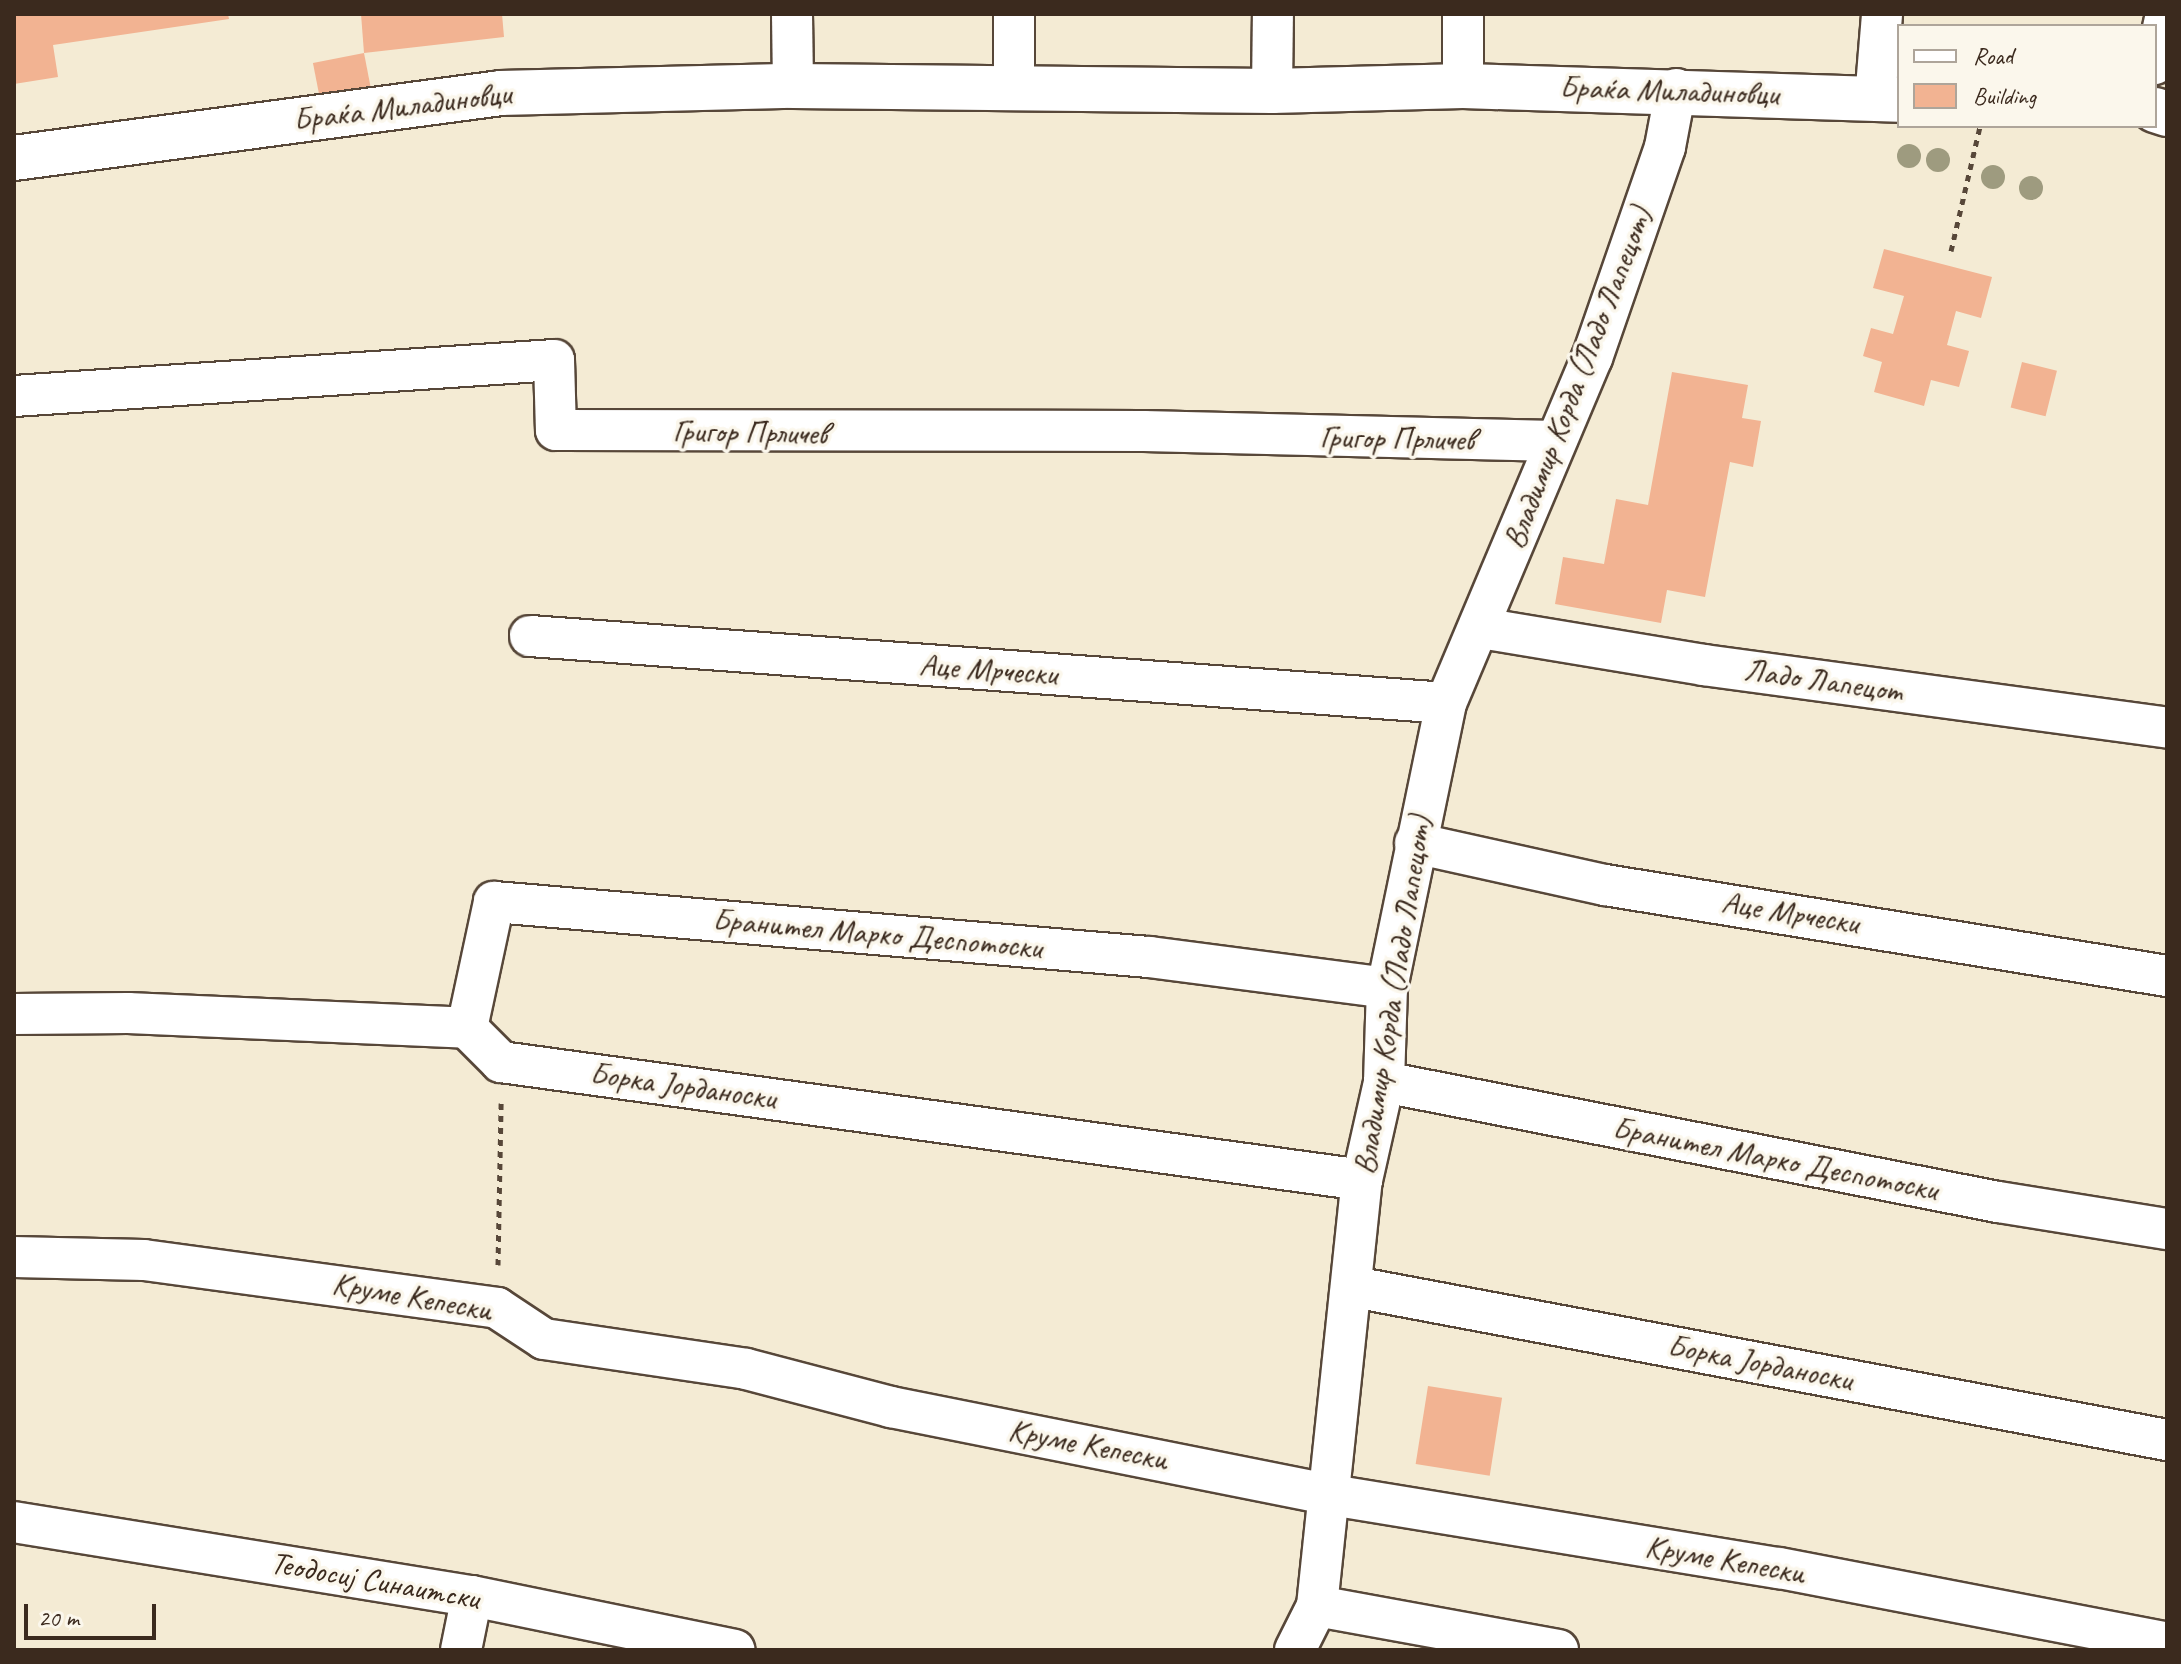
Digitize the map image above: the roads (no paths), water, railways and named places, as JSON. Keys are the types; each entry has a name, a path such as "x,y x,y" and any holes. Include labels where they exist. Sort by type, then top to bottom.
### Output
{"street":[{"path":"792,14 793,86"},
{"path":"1014,14 1014,90"},
{"path":"1272,91 1273,14"},
{"path":"1463,14 1463,86"},
{"name":"Браќа Миладиновци","path":"14,158 500,93 793,86 1272,91 1463,86 1676,89 1887,100 1882,14"},
{"path":"2157,55 2166,14"},
{"name":"Владимир Корда (Ладо Лапецот)","path":"1295,1650 1317,1606 1325,1494 1354,1287 1362,1180 1384,1082 1387,988 1446,703 1481,628 1627,259 1665,147 1676,89"},
{"name":"Григор Прличев","path":"14,396 554,360 556,430 1144,431 1555,441"},
{"name":"Ладо Лапецот","path":"1481,628 1704,665 2167,728"},
{"name":"Аце Мрчески","path":"530,636 1446,703"},
{"name":"Аце Мрчески","path":"1415,843 1605,885 2167,976"},
{"name":"Бранител Марко Деспотоски","path":"467,1028 494,902 1149,957 1387,988"},
{"path":"14,1014 128,1013 467,1028"},
{"name":"Борка Јорданоски","path":"467,1028 501,1062 1362,1180"},
{"name":"Бранител Марко Деспотоски","path":"1384,1082 1998,1202 2167,1229"},
{"name":"Круме Кепески","path":"14,1257 144,1260 497,1308 544,1339 746,1369 891,1407 1325,1494 1779,1568 2167,1643"},
{"name":"Борка Јорданоски","path":"1354,1287 2167,1440"},
{"name":"Теодосиј Синаитски","path":"14,1522 472,1596 734,1650"},
{"path":"461,1650 472,1596"},
{"path":"1317,1606 1558,1650"}]}
